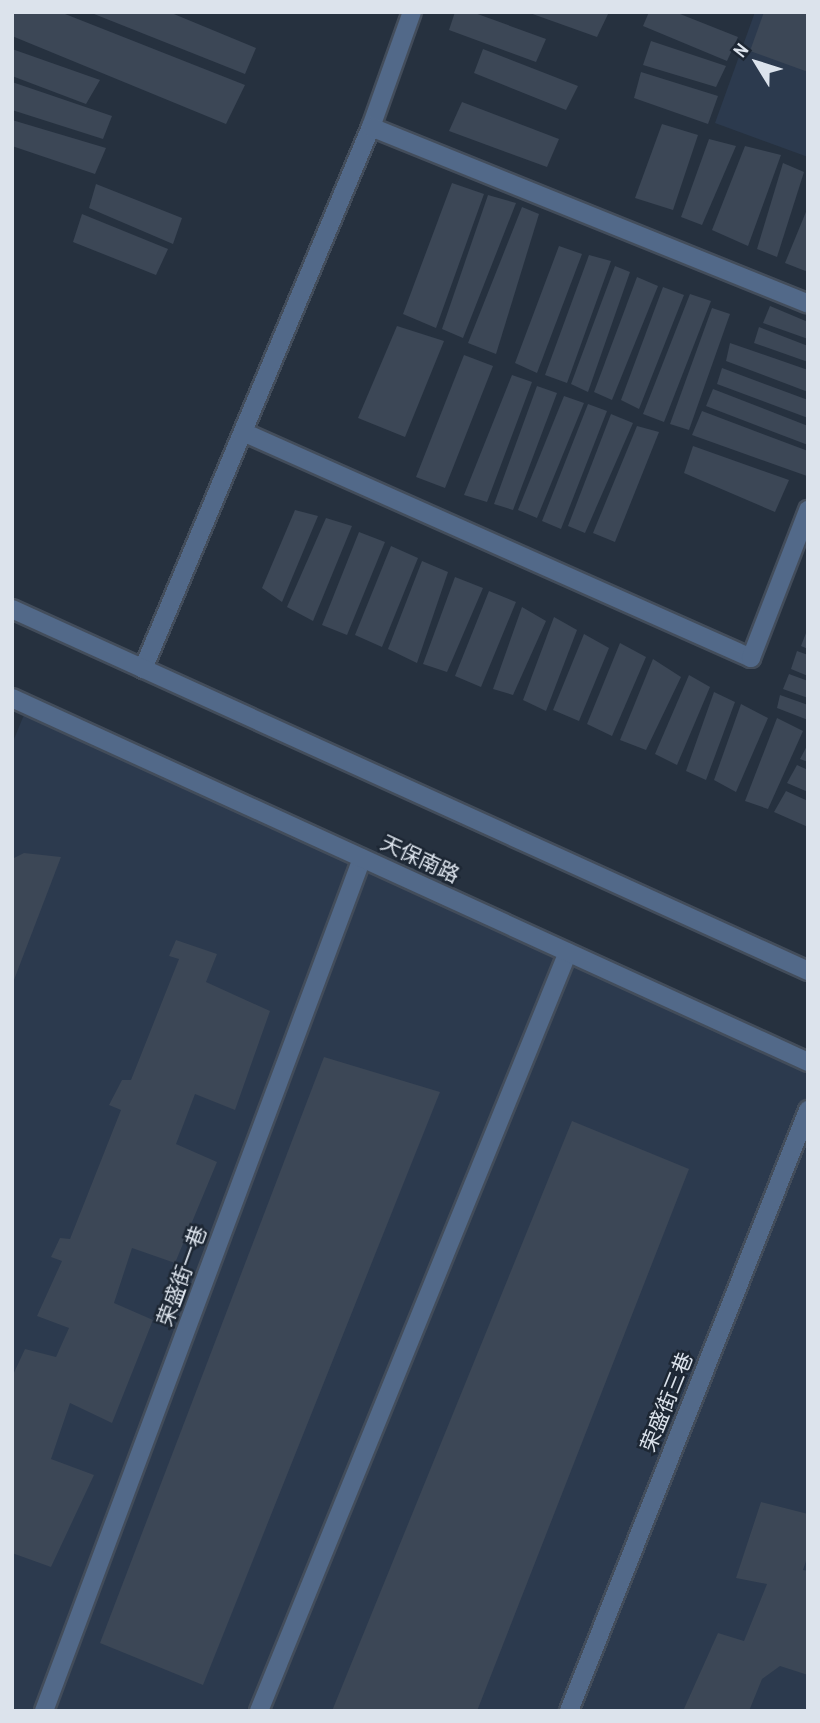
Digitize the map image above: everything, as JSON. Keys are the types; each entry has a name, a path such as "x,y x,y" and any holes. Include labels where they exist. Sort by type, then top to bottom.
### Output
{"street":[{"path":"144,669 371,127 412,12"},
{"path":"371,127 808,304"},
{"path":"243,432 751,658 808,510"},
{"path":"12,610 808,971"},
{"name":"天保南路","path":"12,698 808,1062"},
{"name":"荣盛街一巷","path":"44,1711 362,858"},
{"path":"259,1711 568,952"},
{"name":"荣盛街三巷","path":"569,1711 808,1110"}],"shaded area":[{"path":"755,12 808,12 808,157 715,123"},
{"path":"28,705 808,1062 808,1711 12,1711 12,744"}],"building":[{"path":"12,12 60,12 245,85 226,124 12,36"},
{"path":"89,12 169,12 256,48 245,74"},
{"path":"455,12 472,12 546,39 536,62 449,30"},
{"path":"527,12 609,12 597,37"},
{"path":"649,12 675,12 738,37 727,61 643,26"},
{"path":"764,12 808,12 808,72 750,51"},
{"path":"651,41 726,66 716,87 643,65"},
{"path":"12,49 100,80 86,104 12,76"},
{"path":"483,49 578,86 566,110 474,73"},
{"path":"641,72 718,96 708,124 634,98"},
{"path":"12,82 112,116 103,139 12,110"},
{"path":"462,102 559,139 547,167 449,131"},
{"path":"12,120 106,148 95,174 12,146"},
{"path":"662,124 698,135 673,210 635,198"},
{"path":"709,139 736,146 702,225 681,217"},
{"path":"745,146 781,155 748,246 712,230"},
{"path":"783,163 804,172 777,257 757,249"},
{"path":"452,183 484,194 436,328 403,314"},
{"path":"96,184 182,218 173,244 89,208"},
{"path":"488,195 516,203 463,338 442,329"},
{"path":"522,207 539,214 496,354 468,343"},
{"path":"808,207 808,272 785,263"},
{"path":"82,214 168,249 156,275 73,242"},
{"path":"559,246 582,254 537,373 515,363"},
{"path":"589,255 611,261 567,383 545,375"},
{"path":"615,266 630,272 588,392 571,384"},
{"path":"637,277 658,286 612,400 594,392"},
{"path":"663,287 684,295 639,409 621,400"},
{"path":"690,294 711,301 664,422 643,414"},
{"path":"770,306 808,322 808,339 763,323"},
{"path":"712,308 730,314 689,430 670,424"},
{"path":"397,326 444,341 405,437 358,418"},
{"path":"759,327 808,346 808,362 754,343"},
{"path":"730,343 808,370 808,392 726,361"},
{"path":"464,355 493,366 445,488 416,477"},
{"path":"722,368 808,400 808,418 717,384"},
{"path":"512,375 532,382 487,502 464,495"},
{"path":"537,386 557,393 513,510 494,504"},
{"path":"713,389 808,426 808,445 706,406"},
{"path":"564,396 584,403 537,518 518,510"},
{"path":"588,404 607,411 561,529 542,521"},
{"path":"702,411 808,451 807,476 692,435"},
{"path":"611,414 633,423 585,533 568,526"},
{"path":"637,426 659,432 615,542 593,533"},
{"path":"693,446 789,480 775,512 684,473"},
{"path":"295,510 318,516 282,602 262,588"},
{"path":"326,518 352,526 313,621 287,607"},
{"path":"359,532 385,542 347,635 322,625"},
{"path":"391,546 418,558 382,647 355,635"},
{"path":"422,561 448,572 417,663 388,649"},
{"path":"455,577 483,588 447,672 423,664"},
{"path":"489,591 516,602 481,687 455,676"},
{"path":"522,607 546,621 513,695 493,689"},
{"path":"554,617 577,630 546,711 523,700"},
{"path":"806,633 808,634 808,649 801,646"},
{"path":"584,634 609,648 579,721 553,710"},
{"path":"620,643 646,657 612,736 587,724"},
{"path":"797,651 808,655 808,676 791,669"},
{"path":"653,659 681,677 646,750 620,740"},
{"path":"789,674 808,681 808,698 783,689"},
{"path":"689,675 710,687 677,765 655,754"},
{"path":"714,692 735,702 706,780 686,771"},
{"path":"780,695 808,705 808,720 777,708"},
{"path":"741,704 768,718 736,792 714,780"},
{"path":"777,718 803,731 768,809 745,801"},
{"path":"808,744 808,762 800,759"},
{"path":"797,765 808,770 808,792 787,783"},
{"path":"786,791 808,801 808,827 774,812"},
{"path":"24,853 61,857 12,985 12,859"},
{"path":"176,940 217,954 206,982 270,1011 235,1110 195,1094 176,1144 217,1162 175,1263 132,1248 114,1303 153,1320 112,1423 70,1403 51,1459 94,1475 51,1567 12,1553 12,1377 25,1349 56,1357 69,1328 37,1316 62,1261 51,1257 60,1238 70,1239 121,1110 109,1105 122,1080 131,1080 179,959 169,956"},
{"path":"324,1057 440,1092 203,1685 100,1643"},
{"path":"572,1121 689,1169 477,1711 332,1711"},
{"path":"761,1502 808,1514 808,1555 803,1570 808,1571 808,1675 780,1666 762,1679 749,1711 683,1711 718,1633 744,1641 767,1584 736,1578"}]}
